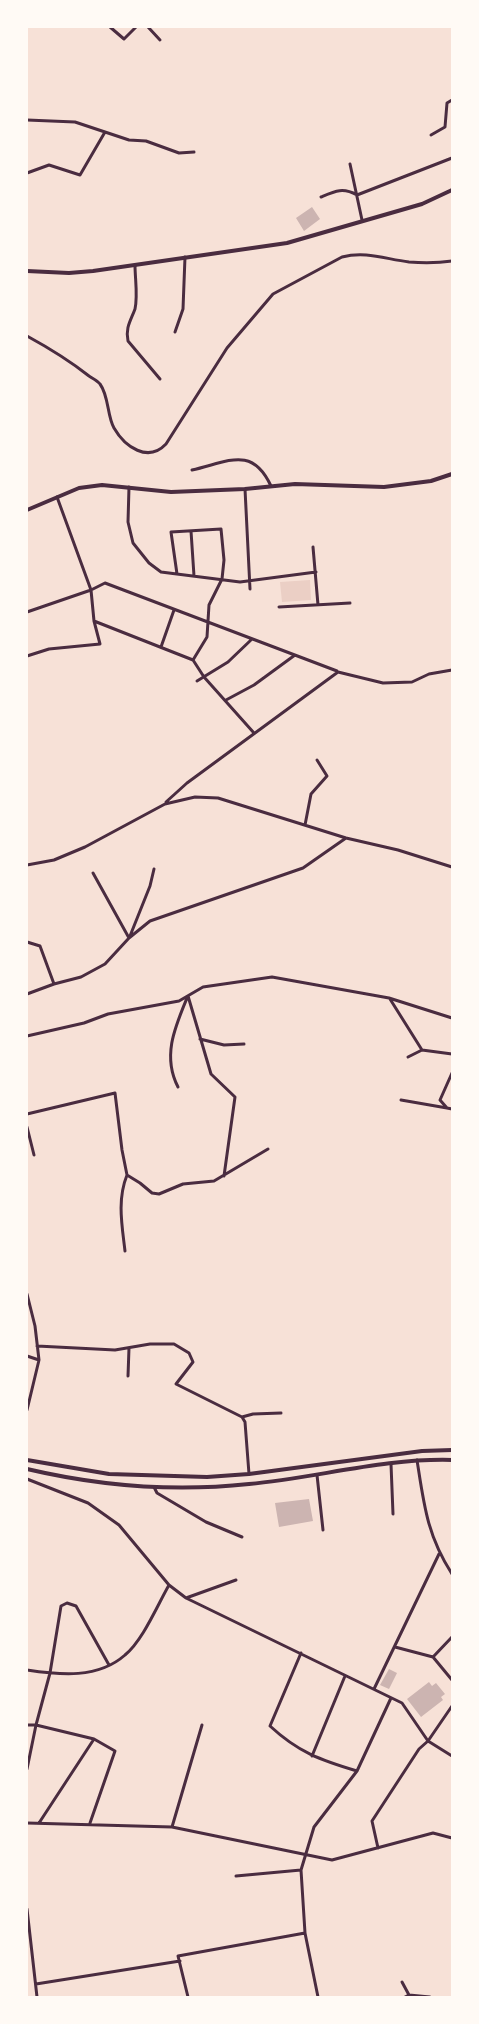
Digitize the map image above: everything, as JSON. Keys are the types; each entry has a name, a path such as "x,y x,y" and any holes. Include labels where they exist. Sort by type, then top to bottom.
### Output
{"street":[{"path":"110,27 124,39 136,27"},
{"path":"148,27 160,40"},
{"path":"431,135 445,128 447,103 452,100"},
{"path":"27,120 75,122 129,140 146,141 179,153 194,152"},
{"path":"27,173 50,165 80,175 105,132"},
{"path":"357,195 452,158"},
{"path":"350,164 362,220"},
{"path":"321,197 338,190 348,190 357,195"},
{"path":"27,271 69,273 286,243 422,204 452,190"},
{"path":"27,336 50,349 100,385 114,428 137,450 150,453 159,451 166,444 226,348 273,294 342,257 352,254 378,255 407,262 452,261"},
{"path":"175,332 183,309 185,257"},
{"path":"135,265 135,308 128,325 128,341 160,379"},
{"path":"192,471 235,460 246,460 256,464 264,471 271,486"},
{"path":"27,510 79,488 102,485 171,492 295,484 384,487 431,481 452,474"},
{"path":"129,487 128,522 133,543 149,563 161,572 240,582 316,572"},
{"path":"245,489 250,589"},
{"path":"27,656 49,649 100,644 94,621 91,590 57,497"},
{"path":"177,574 171,532 222,529 225,560 222,579 209,605 207,636 193,660"},
{"path":"191,531 194,576"},
{"path":"313,547 318,605"},
{"path":"27,612 105,583 338,672 383,683 412,682 429,675 452,670"},
{"path":"279,608 350,603"},
{"path":"161,646 174,610"},
{"path":"94,621 193,660 204,677 254,733"},
{"path":"197,681 228,662 252,639"},
{"path":"225,701 254,685 294,655"},
{"path":"165,804 187,783 338,672"},
{"path":"305,825 311,794 327,776 317,760"},
{"path":"27,865 54,860 85,847 165,804 195,797 218,798 346,838 398,850 452,867"},
{"path":"27,994 81,977 105,964 129,938 150,921 303,868 346,838"},
{"path":"129,938 150,886 154,869"},
{"path":"93,873 129,938"},
{"path":"27,942 40,946 54,984"},
{"path":"27,1036 84,1023 108,1014 178,1001 203,987 272,977 389,998 452,1018"},
{"path":"188,996 211,1074 235,1097 224,1176"},
{"path":"178,1087 172,1077 169,1052 174,1028 188,996"},
{"path":"389,998 422,1050"},
{"path":"200,1039 224,1045 244,1044"},
{"path":"408,1056 422,1050 452,1054"},
{"path":"450,1109 440,1100 452,1073"},
{"path":"27,1114 115,1093 127,1175 121,1189 120,1200 125,1251"},
{"path":"401,1100 450,1109"},
{"path":"27,1127 34,1155"},
{"path":"127,1175 152,1193 159,1194 183,1184 214,1181 268,1149"},
{"path":"27,1294 35,1326 39,1360 27,1410"},
{"path":"37,1347 116,1350 150,1344 174,1344 189,1353 192,1362 176,1384 242,1417 245,1422 249,1474"},
{"path":"128,1376 129,1348"},
{"path":"27,1356 39,1360"},
{"path":"242,1417 253,1414 281,1413"},
{"path":"27,1460 109,1474 207,1477 249,1474 410,1452 452,1450"},
{"path":"417,1460 426,1515 439,1554 452,1574"},
{"path":"27,1469 73,1479 193,1487 248,1484 417,1460 452,1460"},
{"path":"391,1464 393,1514"},
{"path":"284,1468 286,1479"},
{"path":"318,1475 323,1530"},
{"path":"27,1479 88,1503 119,1525 169,1585 186,1598 402,1703 428,1741 452,1756"},
{"path":"154,1486 157,1493 206,1522 242,1538"},
{"path":"374,1689 439,1554"},
{"path":"186,1598 236,1580"},
{"path":"27,1670 82,1673 102,1669 109,1665 125,1655 139,1639 169,1585"},
{"path":"27,1769 50,1673 61,1606 67,1603 76,1606 109,1665"},
{"path":"433,1657 452,1637"},
{"path":"395,1647 433,1657 452,1680"},
{"path":"301,1653 270,1726 299,1749 312,1756 357,1771"},
{"path":"312,1756 345,1676"},
{"path":"318,1997 305,1933 301,1870 314,1827 357,1771 391,1698"},
{"path":"378,1848 372,1821 419,1749 428,1741 452,1706"},
{"path":"27,1725 36,1725 94,1739 115,1751 90,1824"},
{"path":"172,1827 202,1725"},
{"path":"39,1823 94,1739"},
{"path":"27,1823 172,1827 332,1860 433,1833 452,1838"},
{"path":"236,1876 301,1870"},
{"path":"27,1909 38,1997"},
{"path":"188,1997 178,1956 305,1933"},
{"path":"27,1962 33,1961"},
{"path":"36,1984 180,1961"},
{"path":"402,1982 407,1996 430,1997"}],"shaded area":[{"path":"310,580 311,600 282,602 280,582"}],"building":[{"path":"312,207 320,219 304,231 296,218"},
{"path":"309,1499 313,1521 279,1527 275,1503"},
{"path":"389,1669 397,1673 389,1689 380,1685"},
{"path":"429,1682 432,1686 436,1683 445,1694 441,1697 443,1700 421,1717 407,1699"}]}
